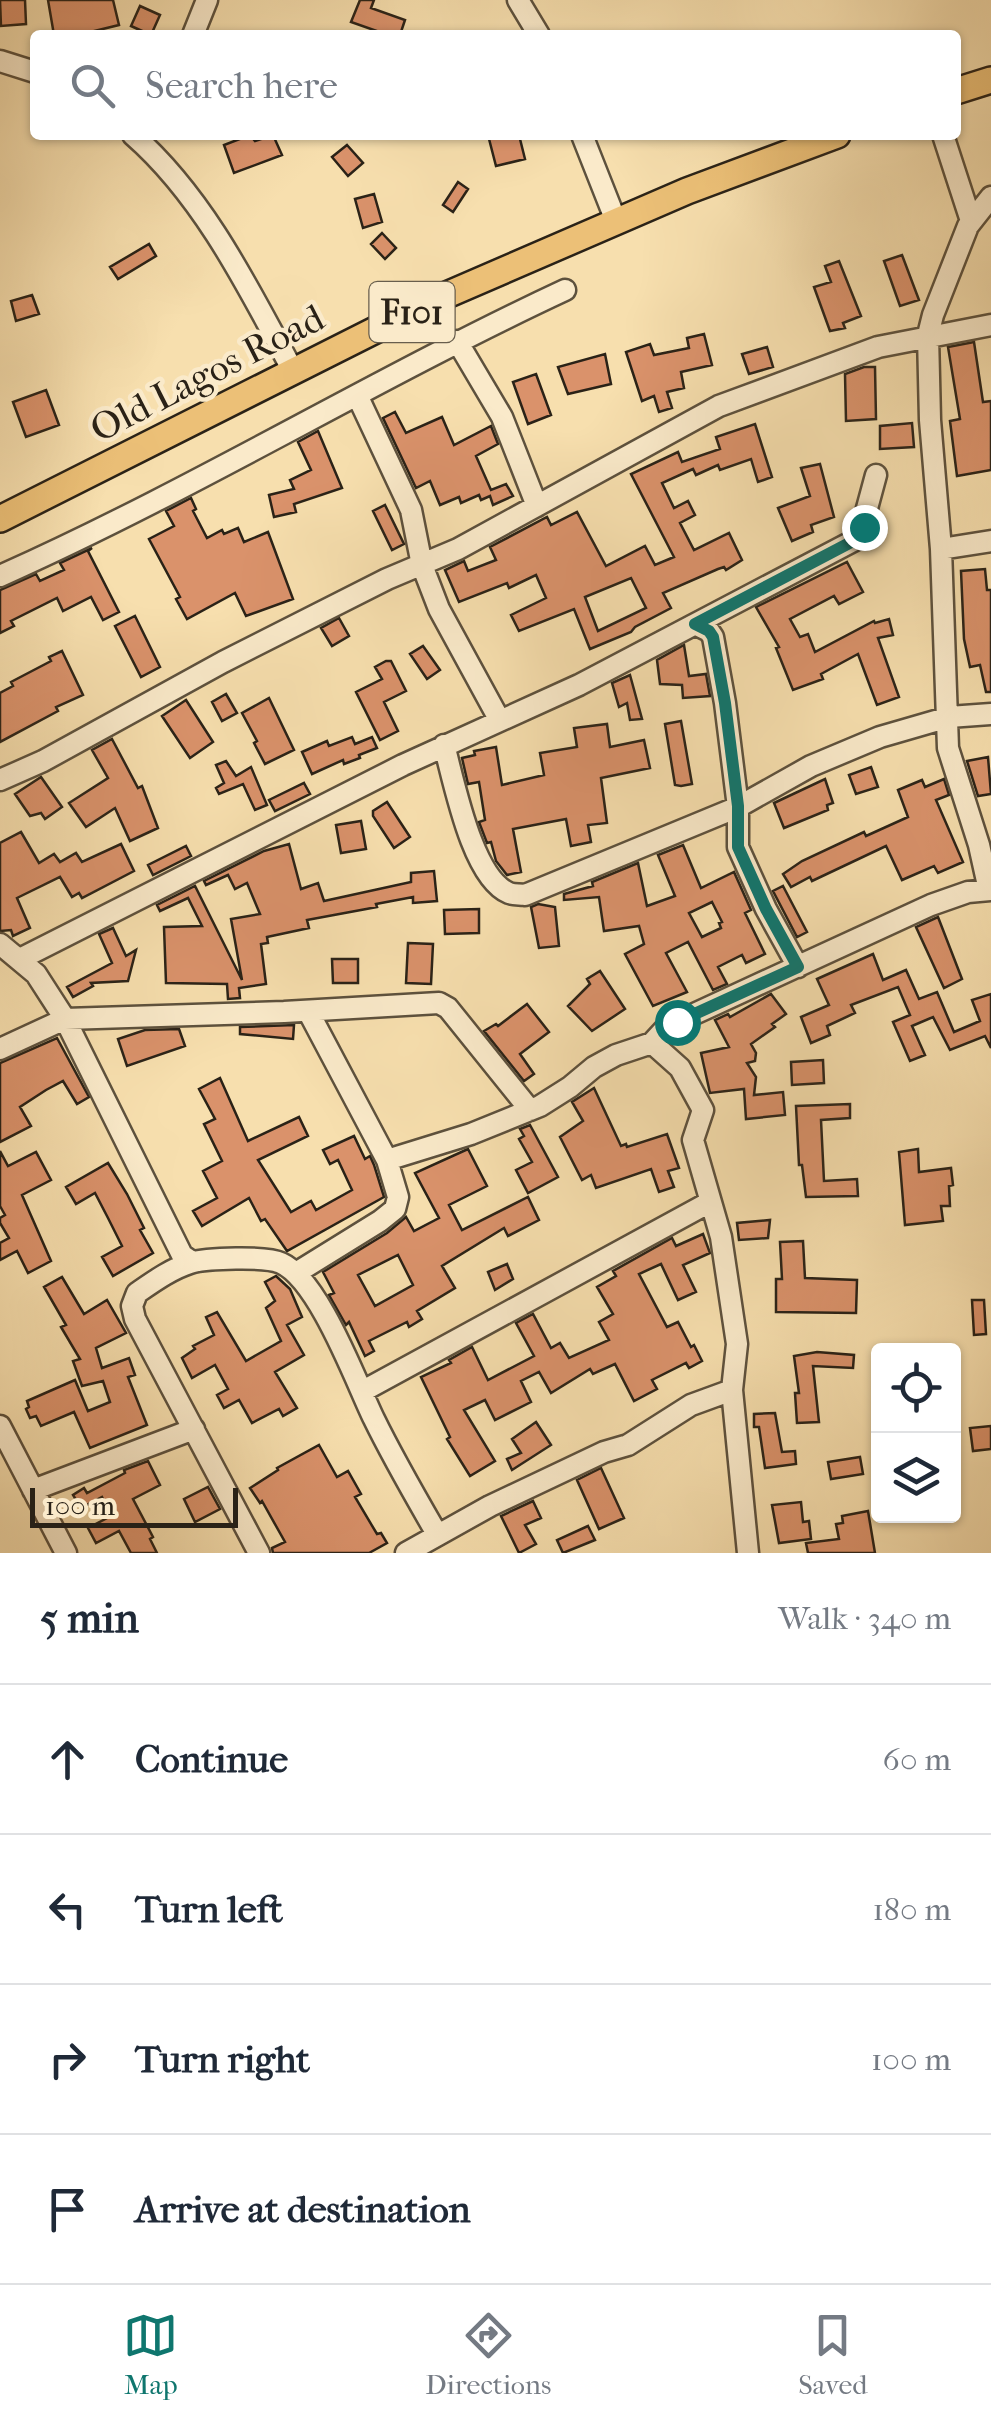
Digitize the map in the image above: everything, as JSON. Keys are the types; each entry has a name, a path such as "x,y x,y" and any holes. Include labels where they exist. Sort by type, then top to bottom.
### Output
{"main road":[{"path":"961,89 991,80"},
{"name":"Old Lagos Road","path":"0,518 435,300 616,221 824,140"}],"street":[{"path":"195,30 207,0"},
{"path":"518,0 536,30"},
{"path":"0,61 30,70"},
{"path":"141,140 196,206 246,284 293,371"},
{"path":"584,140 616,221"},
{"path":"946,140 972,221"},
{"path":"386,1160 471,1134 530,1110 570,1087 605,1060 652,1043 677,1022 930,906 968,892 990,890 980,844 948,748 942,549 930,420 928,335 972,221 991,197"},
{"path":"0,576 566,290"},
{"path":"0,780 388,579 458,550 719,406 838,360 906,340 991,325"},
{"path":"458,342 502,418 537,506"},
{"path":"357,395 411,510 422,566 446,623 499,719"},
{"path":"20,959 444,745 579,685 859,538 876,475"},
{"path":"942,549 991,541"},
{"path":"695,624 713,637 738,806 738,847 798,967"},
{"path":"444,745 472,844 494,882 508,892 525,895 738,806 811,766 880,737 949,717 991,714"},
{"path":"0,944 36,974 65,1019 182,1255 192,1262"},
{"path":"0,1050 65,1019 439,1003 448,1008 530,1110"},
{"path":"296,1274 396,1209 398,1197 386,1160 308,1011"},
{"path":"652,1043 680,1068 703,1110 693,1140 720,1237 736,1344 732,1390 748,1553"},
{"path":"363,1391 710,1202"},
{"path":"258,1553 135,1319 132,1306 136,1293 192,1262 270,1260 296,1274 308,1289 437,1534"},
{"path":"406,1553 504,1499 604,1452 628,1445 691,1405 732,1390"},
{"path":"0,1426 66,1553"},
{"path":"34,1490 194,1429"}],"building":[{"path":"0,0 25,0 26,24 1,26"},
{"path":"48,0 113,0 119,25 98,30 53,30"},
{"path":"360,0 374,0 371,8 405,20 402,30 374,30 351,22"},
{"path":"140,6 160,15 153,30 131,26"},
{"path":"237,140 275,140 282,155 234,173 224,145"},
{"path":"489,140 520,140 525,159 496,166"},
{"path":"347,145 363,163 348,176 332,157"},
{"path":"458,182 468,189 453,212 443,205"},
{"path":"374,194 382,222 363,228 355,199"},
{"path":"382,233 396,248 385,259 371,244"},
{"path":"149,244 156,256 118,279 110,267"},
{"path":"902,255 919,300 900,306 884,261"},
{"path":"839,261 861,316 843,323 845,328 830,331 814,287 831,282 825,266"},
{"path":"32,295 39,314 16,321 11,301"},
{"path":"704,334 712,365 681,372 684,388 667,392 672,408 659,412 654,396 642,401 626,352 650,344 654,355 689,348 687,338"},
{"path":"974,342 983,402 991,401 991,470 957,476 950,421 960,419 948,347"},
{"path":"767,347 773,367 749,374 742,354"},
{"path":"605,354 611,384 568,394 558,367"},
{"path":"875,367 876,419 846,421 845,374"},
{"path":"536,374 551,415 528,424 513,382"},
{"path":"46,390 59,425 26,437 13,402"},
{"path":"395,412 406,433 442,417 454,445 491,426 498,444 476,456 491,490 506,484 513,496 493,505 490,496 481,500 479,495 461,503 459,497 440,505 430,481 416,488 383,418"},
{"path":"912,423 914,447 880,449 880,426"},
{"path":"755,424 772,477 758,482 751,459 720,470 718,465 696,475 693,469 662,483 674,508 688,501 695,515 680,523 694,550 729,533 742,560 726,570 718,569 663,593 671,608 631,632 590,649 574,609 519,631 511,615 546,598 536,575 509,588 507,583 459,602 445,570 464,561 468,571 496,560 490,547 547,517 551,525 577,512 606,566 645,546 655,565 674,557 631,474 678,452 682,462 720,449 716,437","holes":["631,578 646,608 598,631 585,597"]},
{"path":"318,431 342,488 294,504 296,512 274,517 269,495 294,489 290,480 311,470 298,442"},
{"path":"820,464 834,517 811,525 813,532 792,541 778,508 810,496 801,468"},
{"path":"191,498 207,538 222,530 224,534 238,528 244,542 268,532 293,599 246,616 235,593 187,619 176,599 180,597 149,539 174,526 166,511"},
{"path":"385,505 404,544 392,550 373,511"},
{"path":"92,548 88,551 119,612 103,620 91,597 63,611 57,598 11,621 14,626 0,633 0,590 36,574 40,581 64,570 60,563"},
{"path":"847,562 863,592 839,604 834,596 790,619 800,637 808,634 815,652 874,621 889,619 893,635 878,638 899,697 877,705 858,654 821,674 823,679 793,690 776,648 779,647 756,607"},
{"path":"985,569 987,590 991,590 991,692 986,692 980,665 970,667 964,639 961,571"},
{"path":"135,616 160,667 141,677 115,626"},
{"path":"339,618 349,636 332,646 321,628"},
{"path":"684,645 689,676 706,674 710,696 683,698 682,685 660,684 657,660"},
{"path":"423,646 440,670 427,679 410,654"},
{"path":"62,651 83,695 0,742 0,693"},
{"path":"391,661 406,691 384,702 398,731 380,740 356,692 382,679 375,667"},
{"path":"630,675 642,719 630,720 627,703 619,707 612,683"},
{"path":"226,694 237,713 222,721 212,702"},
{"path":"269,698 294,750 265,764 242,713"},
{"path":"186,700 213,742 190,758 162,716"},
{"path":"681,721 692,784 681,786 675,785 665,724"},
{"path":"607,724 610,747 644,740 650,768 601,778 607,823 588,825 591,842 571,846 566,819 513,829 521,872 507,875 496,861 491,842 487,843 479,822 485,820 479,782 468,784 462,758 496,747 502,785 544,775 540,753 577,747 574,728"},
{"path":"352,737 355,744 372,737 377,748 312,774 302,752 327,741 329,746"},
{"path":"112,739 138,788 142,786 158,828 130,841 115,808 86,827 69,803 108,778 92,750"},
{"path":"988,757 991,794 978,796 967,761"},
{"path":"226,761 236,776 251,767 267,805 255,810 243,784 219,794 216,788 224,783 216,765"},
{"path":"871,767 878,787 856,794 849,775"},
{"path":"41,777 62,807 45,819 41,813 30,816 15,794"},
{"path":"825,779 833,803 827,805 828,810 784,828 774,803"},
{"path":"944,779 949,795 936,800 963,862 938,873 934,866 902,880 886,846 791,887 783,874 802,861 864,832 866,836 908,817 898,790 922,780 925,787"},
{"path":"304,783 310,794 275,811 269,800"},
{"path":"387,802 410,837 394,848 373,816 373,811"},
{"path":"361,821 366,849 341,853 336,825"},
{"path":"21,832 39,863 54,854 60,862 76,853 82,862 121,844 134,871 82,898 79,893 72,897 60,877 17,898 30,928 13,936 11,930 0,931 0,843"},
{"path":"289,844 301,889 318,883 324,901 411,882 411,873 434,871 437,901 413,903 413,897 376,904 377,907 307,920 309,928 267,937 268,943 261,944 266,984 239,988 240,998 228,999 227,984 166,983 164,927 202,926 188,898 160,911 157,905 195,886 242,980 231,919 260,914 247,883 235,889 228,875 206,885 204,881 264,851"},
{"path":"683,845 701,888 734,872 751,910 745,913 765,954 746,963 742,955 718,967 727,984 713,990 688,942 666,953 687,992 653,1006 625,954 644,944 639,926 604,931 599,897 564,900 564,894 593,886 592,882 638,863 647,906 675,896 658,855","holes":["712,902 721,928 702,937 689,913"]},
{"path":"186,846 191,856 153,875 148,865"},
{"path":"783,886 807,932 797,937 773,891"},
{"path":"531,907 555,907 559,946 539,948"},
{"path":"479,909 479,933 445,934 444,910"},
{"path":"938,917 962,979 944,988 916,927"},
{"path":"113,928 126,956 136,950 128,981 91,983 93,986 73,997 67,987 112,963 99,934"},
{"path":"408,943 433,944 431,984 406,983"},
{"path":"873,954 883,980 906,970 919,999 937,992 954,1032 980,1021 972,1000 991,994 991,1048 985,1036 950,1050 933,1017 912,1026 925,1055 910,1061 893,1022 910,1015 898,987 851,1005 855,1013 827,1026 830,1035 811,1043 801,1017 829,1005 817,979"},
{"path":"332,959 358,959 358,983 333,983"},
{"path":"600,971 625,1009 592,1031 568,1006 590,984 587,979"},
{"path":"771,994 786,1014 751,1044 755,1061 747,1063 756,1077 754,1095 783,1092 785,1115 746,1119 744,1089 710,1093 701,1053 729,1047 715,1020 728,1014 730,1017"},
{"path":"527,1004 549,1032 520,1054 534,1074 524,1081 484,1031 498,1026"},
{"path":"294,1025 293,1039 240,1034 240,1027"},
{"path":"179,1029 185,1046 127,1066 118,1039 145,1030"},
{"path":"57,1038 89,1097 77,1104 63,1081 20,1107 31,1126 0,1142 0,1063"},
{"path":"823,1060 824,1083 792,1085 791,1062"},
{"path":"220,1078 248,1141 299,1117 308,1136 258,1160 291,1212 311,1201 316,1210 352,1190 338,1160 330,1164 323,1150 354,1136 365,1159 370,1156 384,1197 287,1251 265,1219 261,1221 249,1198 202,1226 193,1211 217,1198 203,1171 222,1161 204,1124 215,1119 199,1089"},
{"path":"594,1088 621,1146 667,1134 679,1168 668,1171 674,1187 659,1192 651,1169 596,1188 591,1175 582,1180 560,1137 583,1121 572,1102"},
{"path":"850,1104 850,1118 821,1120 824,1181 857,1179 858,1196 806,1197 799,1165 796,1106"},
{"path":"530,1125 558,1177 528,1193 516,1170 532,1162 519,1139 524,1136 520,1129"},
{"path":"468,1149 487,1186 449,1205 462,1230 528,1197 539,1220 508,1236 504,1228 442,1266 455,1288 417,1311 422,1319 369,1341 374,1351 365,1356 349,1322 346,1325 329,1295 334,1293 323,1272 406,1217 414,1231 439,1218 415,1173","holes":["398,1255 413,1285 375,1306 358,1275"]},
{"path":"918,1149 919,1172 951,1168 950,1206 941,1206 943,1221 905,1225 899,1152"},
{"path":"0,1151 8,1166 36,1152 51,1180 22,1195 51,1261 28,1273 17,1251 0,1260 0,1243 9,1238 0,1223 5,1215 0,1206"},
{"path":"108,1163 144,1228 140,1230 153,1253 113,1276 102,1257 122,1246 95,1193 76,1204 66,1187"},
{"path":"770,1220 768,1238 739,1240 737,1223"},
{"path":"703,1234 710,1253 683,1265 696,1292 678,1300 661,1264 639,1274 667,1327 678,1322 702,1361 689,1368 686,1363 652,1380 657,1389 634,1401 615,1364 593,1374 590,1369 551,1393 539,1372 521,1381 531,1402 495,1420 485,1400 464,1410 495,1461 470,1476 447,1439 450,1437 421,1377 451,1363 449,1360 472,1347 488,1380 534,1356 516,1323 533,1314 551,1348 560,1343 569,1358 609,1340 599,1322 613,1314 597,1287 616,1276 613,1271 672,1238 676,1246"},
{"path":"803,1241 805,1278 857,1280 856,1313 776,1312 776,1279 782,1279 780,1242"},
{"path":"507,1264 513,1279 495,1290 488,1272"},
{"path":"276,1276 290,1289 302,1317 287,1325 304,1355 275,1372 297,1408 283,1416 279,1409 252,1423 239,1400 224,1408 217,1395 228,1389 215,1365 192,1378 182,1358 195,1349 193,1346 214,1335 206,1317 217,1312 246,1361 281,1341 266,1308 275,1301 265,1282"},
{"path":"62,1277 84,1314 107,1300 126,1333 96,1348 102,1368 129,1358 135,1375 128,1377 147,1425 90,1448 74,1412 41,1426 26,1409 27,1401 75,1380 88,1411 110,1402 103,1381 82,1386 73,1361 80,1359 44,1287"},
{"path":"972,1300 984,1300 986,1334 974,1335"},
{"path":"817,1352 854,1355 853,1368 813,1366 819,1422 797,1423 795,1393 799,1393 794,1356"},
{"path":"775,1413 782,1452 795,1451 796,1464 765,1468 754,1414"},
{"path":"536,1422 551,1445 512,1470 507,1459 521,1453 512,1439"},
{"path":"991,1426 991,1449 973,1451 970,1428"},
{"path":"319,1445 337,1477 348,1471 361,1494 355,1497 377,1534 381,1533 387,1543 369,1553 273,1553 272,1548 285,1542 250,1488"},
{"path":"860,1457 863,1474 831,1479 828,1462"},
{"path":"148,1461 160,1485 133,1499 157,1553 131,1553 119,1531 96,1543 88,1528 111,1516 102,1497 81,1508 73,1495 84,1488 87,1493 125,1473 124,1470"},
{"path":"601,1468 624,1518 599,1529 577,1480"},
{"path":"208,1487 220,1509 195,1522 184,1499"},
{"path":"533,1501 541,1518 525,1525 536,1544 519,1553 501,1516"},
{"path":"801,1502 803,1522 809,1521 811,1539 779,1543 772,1505"},
{"path":"868,1511 875,1553 808,1553 806,1543 839,1539 836,1524 843,1523 842,1516"},
{"path":"588,1526 595,1540 563,1553 557,1540"}],"route":[{"path":"677,1022 798,967 738,847 738,806 713,637 695,624 859,538 864,527"}]}
